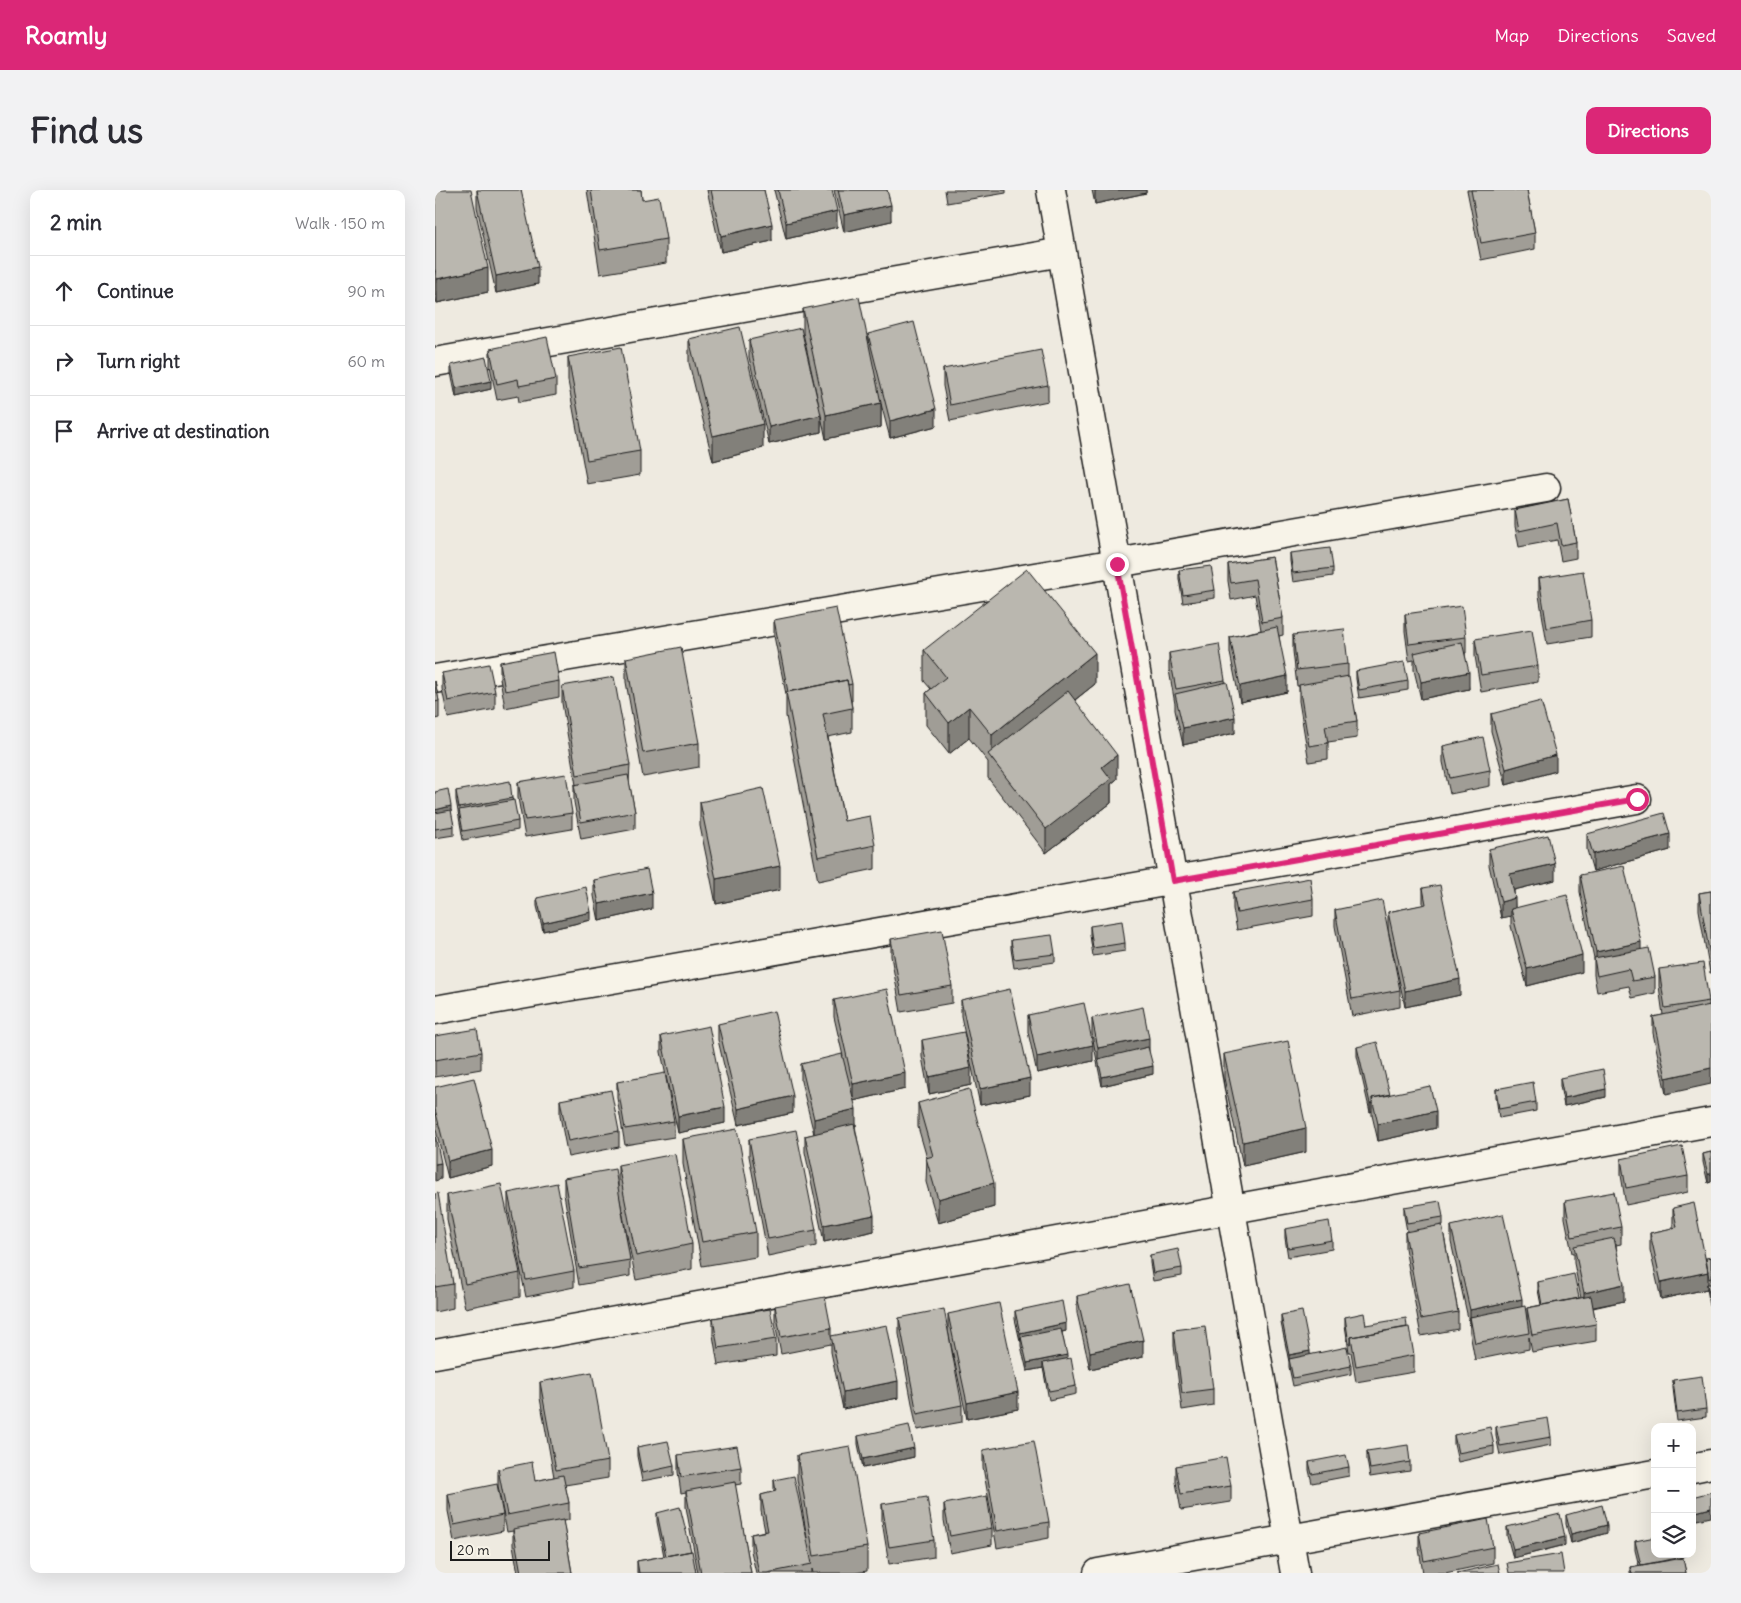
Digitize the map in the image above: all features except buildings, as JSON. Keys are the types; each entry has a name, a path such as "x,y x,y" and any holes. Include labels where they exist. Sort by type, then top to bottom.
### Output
{"street":[{"path":"1051,190 1295,1573"},
{"path":"435,362 1062,252"},
{"path":"435,680 1117,564 1547,488"},
{"path":"435,1010 1637,799"},
{"path":"435,1354 1231,1211 1711,1122"},
{"path":"1696,1467 1711,1464"},
{"path":"1098,1573 1651,1475"}],"route":[{"path":"1117,564 1173,881 1637,799"}]}
